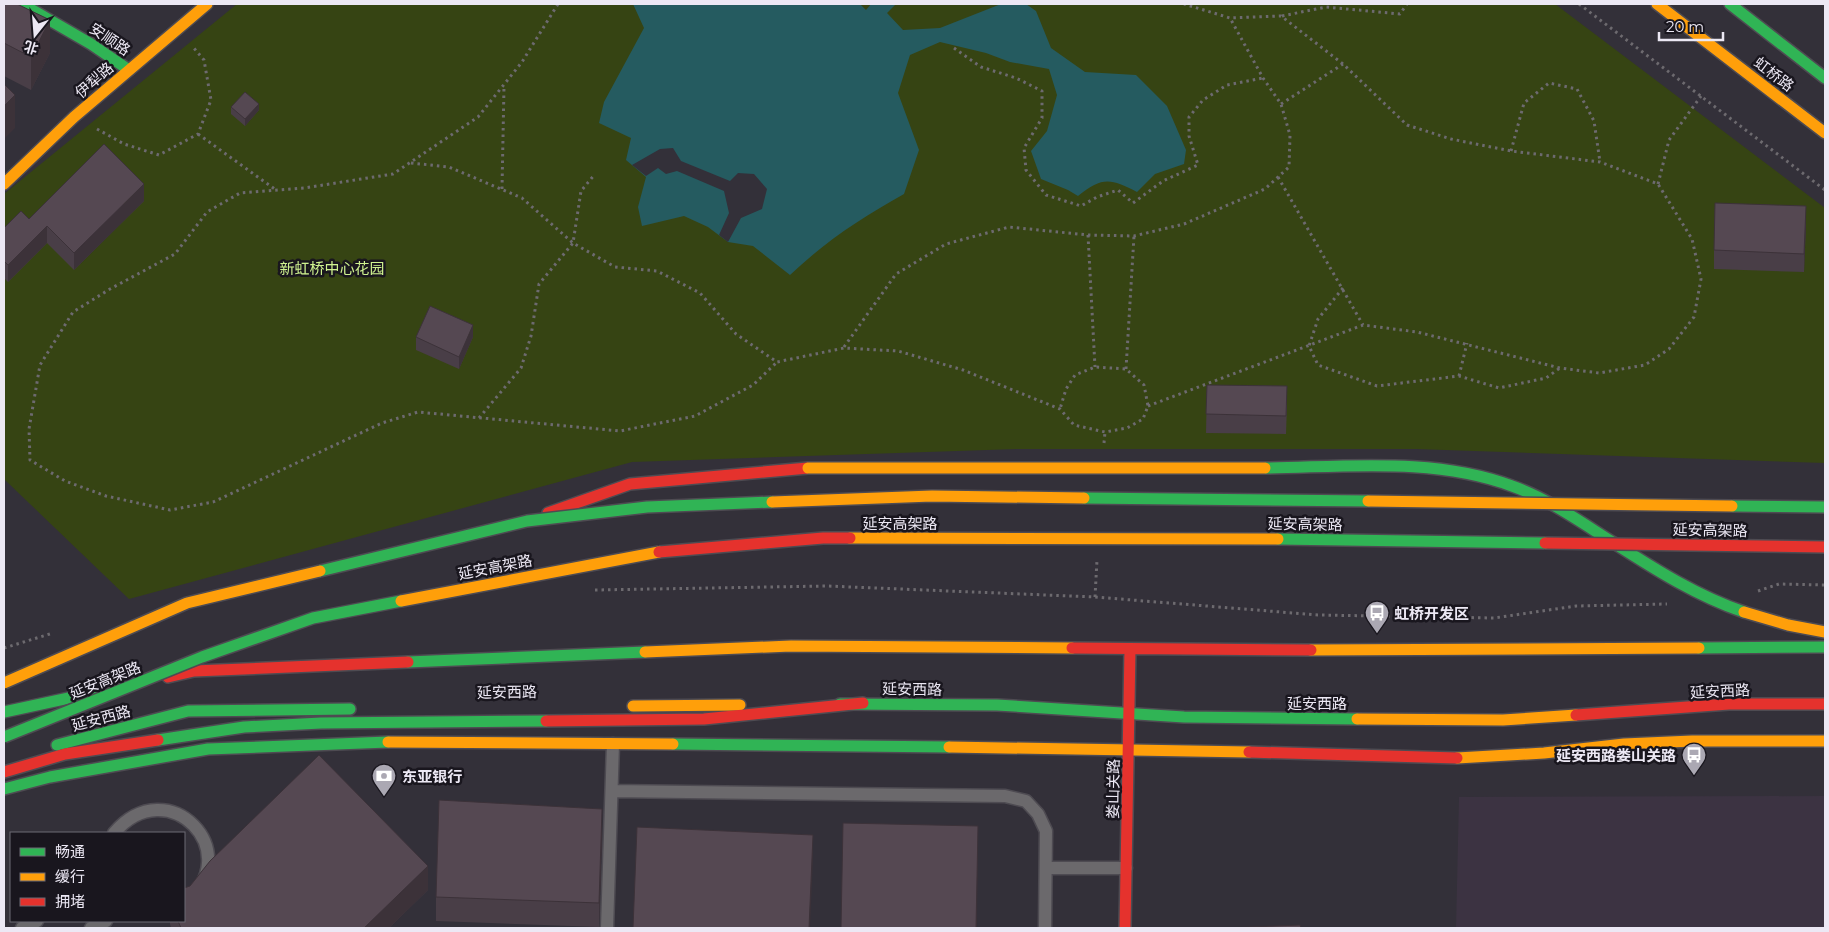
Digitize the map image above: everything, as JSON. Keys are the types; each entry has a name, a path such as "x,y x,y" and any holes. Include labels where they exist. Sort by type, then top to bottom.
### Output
{"main road":[{"name":"安顺路","path":"22,4 91,44 128,70"},
{"name":"伊犁路","path":"4,184 74,117 208,4"},
{"name":"虹桥路","path":"1657,4 1825,133"},
{"name":"虹桥路","path":"1730,4 1825,78"},
{"path":"527,521 630,484 808,468 1438,470 1482,476 1513,486 1559,510 1683,586 1719,604 1771,620 1825,632"},
{"name":"延安高架路","path":"4,683 187,603 527,521 647,507 932,496 1825,507"},
{"name":"延安高架路","path":"4,737 202,657 313,618 651,552 823,538 1125,537 1825,546"},
{"name":"延安西路","path":"4,712 194,671 791,646 1374,651 1825,647"},
{"name":"娄山关路","path":"1125,928 1130,649"},
{"path":"4,772 65,754 244,727 320,722 704,719 863,703"},
{"name":"延安西路","path":"625,706 863,703 997,705 1184,717 1503,720 1729,704 1825,704"},
{"name":"延安西路","path":"13,757 188,711 367,709"},
{"path":"4,789 50,777 208,749 390,742 1128,748 1448,758 1544,753 1653,742 1825,741"}],"lane":[{"path":"607,928 613,744"},
{"path":"612,791 1005,796 1026,801 1038,814 1046,831 1045,928"},
{"path":"115,832 126,820 141,812 158,809 176,813 191,821 202,835 208,850 208,866 204,882 195,895 185,903"},
{"path":"1046,868 1126,868"},
{"path":"22,928 35,922"},
{"path":"91,928 104,922"}],"path":[{"path":"558,4 522,62 478,117 393,174 277,190 240,193 207,212 175,254 110,289 73,312 40,365 29,429 30,460 64,481 106,496 170,510 213,502 382,423 418,412 620,431 695,416 753,385 777,362 844,348 898,351 963,370 1060,409 1074,425 1105,432 1127,428 1143,419 1148,406 1144,386 1126,369 1095,366 1075,375 1066,389 1060,409"},
{"path":"1184,4 1230,18 1281,16 1326,7 1400,14 1407,4"},
{"path":"1579,4 1825,190"},
{"path":"1148,406 1363,326 1417,332 1560,368 1599,373 1645,365 1669,349 1694,317 1701,278 1692,239 1658,184 1600,162 1512,151 1451,139 1408,124 1343,64 1281,16"},
{"path":"844,348 896,274 946,244 1009,227 1088,235 1134,236 1184,224 1265,189 1289,166 1290,134 1281,104 1262,78 1230,18"},
{"path":"74,117 124,144 159,155 198,134 211,100 204,60 178,29"},
{"path":"954,48 981,67 1016,78 1042,91 1042,118 1024,148 1026,170 1046,195 1081,206 1097,197 1118,190 1133,203 1162,181 1198,164 1189,136 1189,117 1203,100 1226,85 1262,78"},
{"path":"1281,104 1343,64"},
{"path":"1512,151 1524,103 1549,83 1577,89 1594,121 1600,162"},
{"path":"502,189 504,86"},
{"path":"1658,184 1669,140 1701,96"},
{"path":"198,134 277,190"},
{"path":"410,163 449,167 502,189 522,198 573,243 615,267 657,272 700,293 736,334 777,362"},
{"path":"478,418 522,368 531,336 539,284 573,243 581,191 595,174"},
{"path":"1278,177 1363,326"},
{"path":"1088,235 1095,366"},
{"path":"1126,369 1134,236"},
{"path":"1343,288 1318,319 1309,346 1318,365 1377,386 1459,376 1499,388 1546,378 1560,368"},
{"path":"1459,376 1466,344"},
{"path":"1754,592 1779,584 1825,585"},
{"path":"587,591 827,586 1095,597 1318,615 1494,618 1576,606 1672,604"},
{"path":"4,648 60,631"}],"shaded area":[{"path":"1825,796 1825,928 1456,928 1459,797"}],"green space":[{"name":"新虹桥中心花园","path":"237,4 1555,4 1825,208 1825,463 1416,449 1017,449 632,462 129,599 4,479 4,194"}],"water":[{"path":"633,4 860,4 866,10 871,4 896,4 887,13 903,30 940,28 1001,4 1026,4 1036,11 1051,48 1085,72 1136,75 1167,106 1186,150 1184,164 1155,174 1137,192 1120,184 1106,182 1094,185 1078,196 1041,179 1031,151 1047,131 1057,95 1049,69 1010,62 986,53 940,42 910,55 898,93 919,150 904,194 844,231 817,251 790,275 753,246 728,242 708,227 684,216 642,226 638,207 646,177 626,160 631,138 599,123 604,102 644,28"}],"pier":[{"path":"673,148 681,161 730,181 738,173 754,174 767,189 762,209 741,218 728,242 719,235 729,213 724,191 677,171 666,174 658,168 646,176 632,165 660,149"}],"building":[{"path":"4,4 17,4 50,20 31,57 4,43"},
{"path":"4,84 15,95 4,106"},
{"path":"245,92 259,104 245,119 231,107"},
{"path":"104,144 144,184 74,253 47,226 8,265 4,261 4,228 21,211 29,219"},
{"path":"1715,203 1806,206 1804,254 1714,250"},
{"path":"430,306 473,325 459,357 416,337"},
{"path":"1207,385 1287,386 1286,416 1206,414"},
{"path":"319,755 428,866 364,928 181,928 178,922 185,922 185,888 190,886 210,861"},
{"path":"439,800 602,809 599,903 436,897"},
{"path":"843,823 978,826 976,928 841,928"},
{"path":"637,827 813,835 809,928 633,928"},
{"path":"1300,925 1301,928 1225,928"}],"traffic: fast":[{"path":"22,4 91,44 129,70"},
{"path":"1730,4 1825,78"},
{"path":"1265,468 1421,467 1483,477 1526,491 1565,512 1677,582 1744,612"},
{"path":"1084,498 1368,501"},
{"path":"320,571 527,521 647,507 772,502"},
{"path":"1732,506 1825,507"},
{"path":"1278,539 1545,543"},
{"path":"4,737 202,657 313,618 401,601"},
{"path":"1699,648 1825,647"},
{"path":"408,662 645,652"},
{"path":"4,712 92,693"},
{"path":"840,704 997,705 1184,717 1357,719"},
{"path":"57,745 188,711 350,709"},
{"path":"158,740 244,727 321,723 546,721"},
{"path":"4,789 50,777 208,749 388,742"},
{"path":"673,744 949,747"}],"traffic: slow":[{"path":"4,184 74,117 207,4"},
{"path":"1657,4 1825,133"},
{"path":"808,468 1265,468"},
{"path":"772,502 932,496 1084,498"},
{"path":"1368,501 1732,506"},
{"path":"850,538 1278,539"},
{"path":"401,601 659,552"},
{"path":"4,683 187,603 320,571"},
{"path":"1744,612 1788,625 1825,632"},
{"path":"645,652 791,646 1072,648"},
{"path":"1311,650 1699,648"},
{"path":"633,706 740,705"},
{"path":"1357,719 1503,720 1576,715"},
{"path":"1457,758 1544,753 1624,744 1692,741 1825,741"},
{"path":"388,742 673,744"},
{"path":"949,747 1249,752"}],"traffic: jam":[{"path":"548,513 630,484 808,468"},
{"path":"659,552 823,538 850,538"},
{"path":"1545,543 1825,547"},
{"path":"1072,648 1311,650"},
{"path":"1125,928 1130,649"},
{"path":"168,677 194,671 408,662"},
{"path":"546,721 704,719 863,703"},
{"path":"1576,715 1729,704 1825,704"},
{"path":"4,772 65,754 158,740"},
{"path":"1249,752 1457,758"}],"place":[{"name":"虹桥开发区","path":"1377,634"},
{"name":"延安西路娄山关路","path":"1694,776"},
{"name":"东亚银行","path":"384,797"}]}
